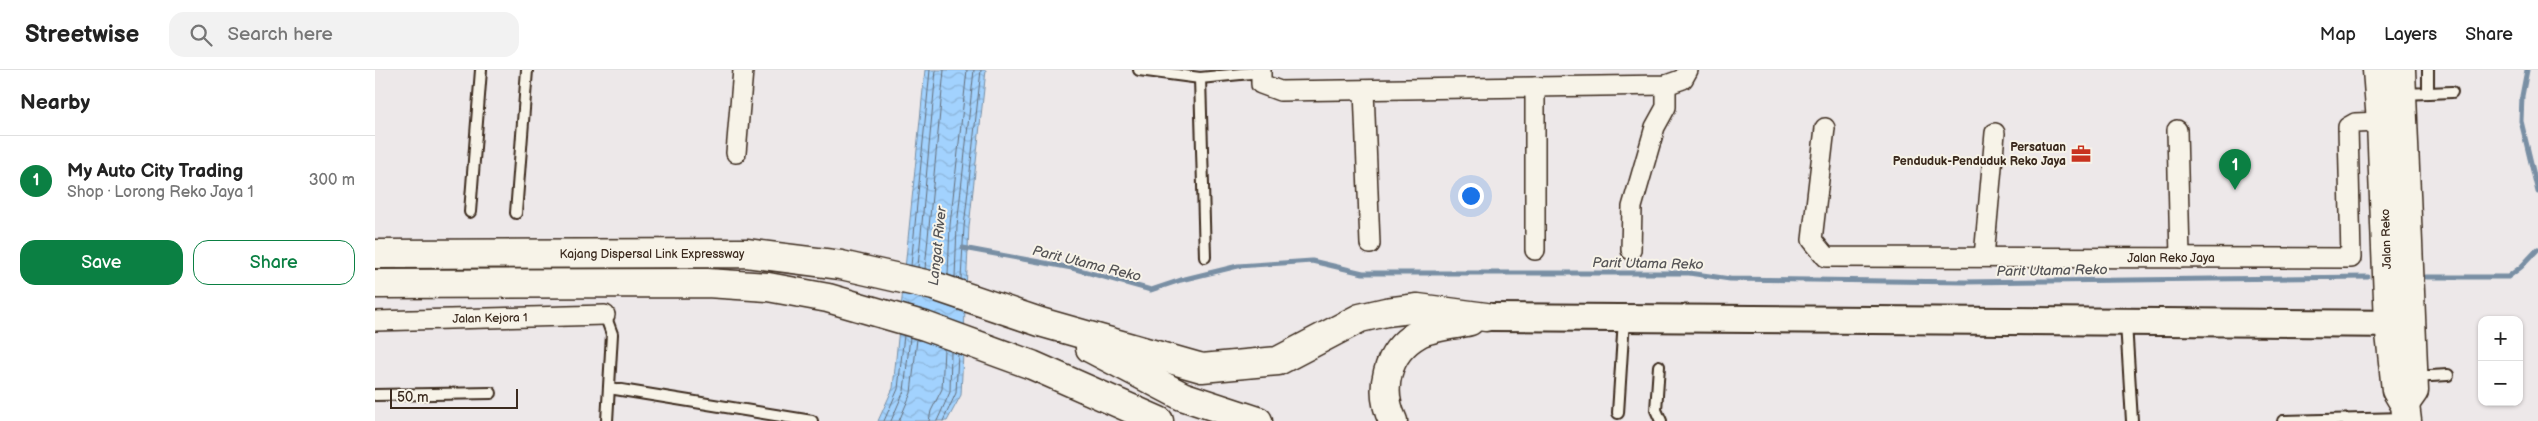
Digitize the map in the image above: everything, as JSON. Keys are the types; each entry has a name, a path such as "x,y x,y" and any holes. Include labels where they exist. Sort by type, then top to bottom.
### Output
{"main road":[{"name":"Jalan Reko","path":"2377,70 2400,324 2413,377 2414,391 2406,415"},
{"name":"Jalan Reko","path":"2406,415 2396,390 2410,86"},
{"name":"Kajang Dispersal Link Expressway","path":"375,254 746,253 841,264 934,286 1040,322 1183,396 1258,421"},
{"path":"375,284 707,283 768,286 828,298 916,324 1032,365 1159,421"},
{"path":"1040,322 1202,368 1279,361 1360,318 1386,312 1418,308 1486,317"},
{"path":"1393,421 1385,395 1388,367 1399,349 1418,334 1486,317"},
{"path":"1080,385 1126,421"}],"street":[{"path":"736,153 743,70"},
{"path":"1261,71 1261,84 1279,91 1666,86 1683,79 1688,70"},
{"path":"1631,250 1633,207 1655,127 1666,107 1666,86"},
{"path":"1535,88 1535,250"},
{"path":"1364,90 1371,244"},
{"name":"Jalan Reko Jaya","path":"1825,128 1812,240 1826,257 2351,258 2348,127 2355,123 2381,122"},
{"path":"2177,130 2180,258"},
{"path":"1984,257 1995,133"},
{"name":"Jalan Kejora 1","path":"375,321 605,315"},
{"path":"1486,317 2400,324"}],"lane":[{"path":"470,212 481,70"},
{"path":"517,213 527,70"},
{"path":"1139,70 1200,78 1261,71"},
{"path":"2410,86 2427,70"},
{"path":"1200,78 1205,257"},
{"path":"2410,86 2452,92"},
{"path":"605,315 612,334 607,421"},
{"path":"1618,413 1625,318"},
{"path":"2126,322 2132,421"},
{"path":"1659,366 1656,410 1661,421"},
{"path":"2413,377 2448,375"},
{"path":"609,388 812,421"},
{"path":"375,396 491,393"},
{"path":"2283,421 2406,415"}],"water":[{"name":"Langat River","path":"925,70 986,70 969,227 961,395 947,421 878,421 893,388"}],"waterway":[{"name":"Parit Utama Reko","path":"2527,70 2522,96 2521,121 2538,192"},
{"name":"Parit Utama Reko","path":"963,248 1072,268 1151,290 1181,280 1238,266 1312,261 1363,273 1689,273 1730,279 1965,282 2368,277"},
{"name":"Parit Utama Reko","path":"2426,277 2508,277 2521,267 2538,249"}],"place":[{"name":"Persatuan Penduduk-Penduduk Reko Jaya","path":"2081,154"},
{"name":"My Auto City Trading","path":"2235,190"}]}
